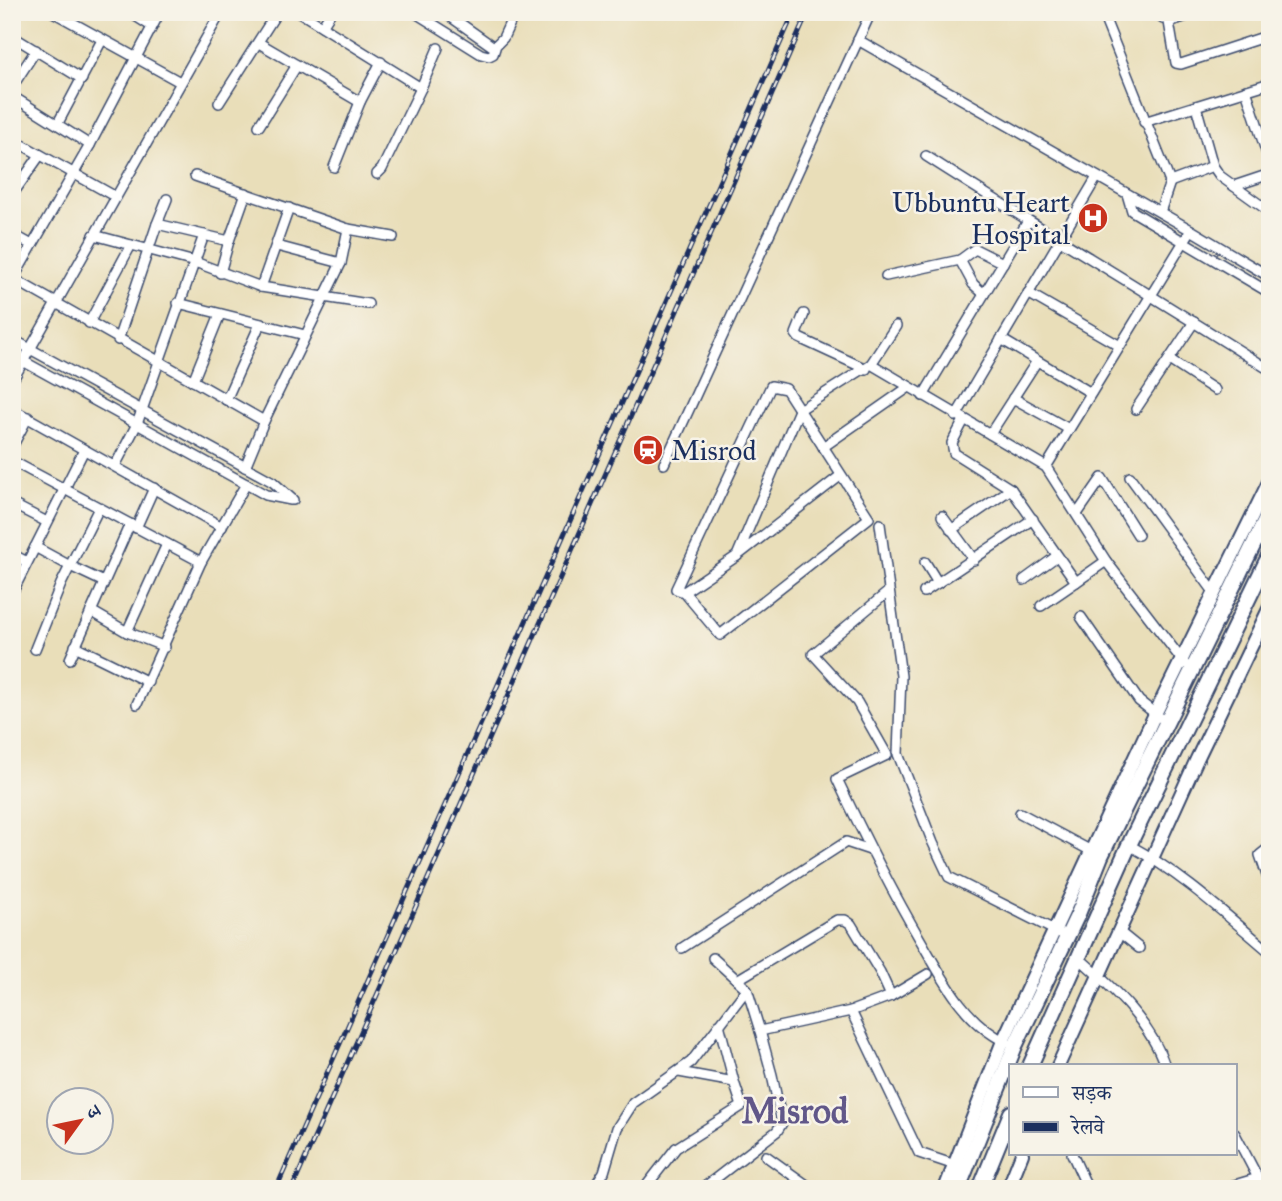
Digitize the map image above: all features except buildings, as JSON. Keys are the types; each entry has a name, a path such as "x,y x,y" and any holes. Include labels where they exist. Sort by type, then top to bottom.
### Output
{"main road":[{"path":"958,1189 960,1167 1009,1043 1186,665 1270,511"},
{"path":"1031,1064 1129,845 1270,554"},
{"path":"980,1189 1009,1119"}],"street":[{"path":"129,12 151,26"},
{"path":"160,12 90,145 13,278 264,421"},
{"path":"12,382 221,12"},
{"path":"219,103 276,12"},
{"path":"299,12 421,88"},
{"path":"322,26 331,12"},
{"path":"414,12 481,54 489,56 503,38 515,12"},
{"path":"664,464 871,12"},
{"path":"1102,12 1170,182 1160,212"},
{"path":"1198,12 1169,22 1176,63 1181,64 1270,35"},
{"path":"447,13 494,47"},
{"path":"58,14 180,82"},
{"path":"12,36 82,79"},
{"path":"58,123 102,40"},
{"path":"858,40 1270,277"},
{"path":"259,43 360,102"},
{"path":"377,174 382,169 438,48"},
{"path":"12,87 36,50"},
{"path":"334,167 360,102 381,62"},
{"path":"259,126 297,65"},
{"path":"1144,122 1270,83"},
{"path":"1246,90 1267,147 1270,163"},
{"path":"12,96 90,145"},
{"path":"1196,106 1213,166 1220,176 1270,212"},
{"path":"12,139 116,197"},
{"path":"13,191 40,155"},
{"path":"926,156 1265,367"},
{"path":"1170,182 1213,166"},
{"path":"1234,186 1270,174"},
{"path":"195,176 348,229 393,237"},
{"path":"1076,582 1011,489 954,453 952,443 960,418 1001,339 1097,177"},
{"path":"220,272 246,193"},
{"path":"1128,194 1132,212 1270,293"},
{"path":"118,340 167,200"},
{"path":"261,287 289,208"},
{"path":"923,396 1027,221"},
{"path":"157,224 229,240"},
{"path":"245,467 264,421 341,262 348,229"},
{"path":"1046,467 1192,230"},
{"path":"12,234 32,245"},
{"path":"94,235 195,262 261,287 369,304"},
{"path":"115,466 137,424 204,235"},
{"path":"89,323 131,245"},
{"path":"277,246 341,262"},
{"path":"886,276 960,260 975,249 1003,263"},
{"path":"960,260 973,284 984,293"},
{"path":"1028,293 1120,346"},
{"path":"178,303 305,335"},
{"path":"193,381 220,314"},
{"path":"804,314 796,334 799,338 909,387 1046,467 1106,561 1186,665"},
{"path":"1136,409 1194,322"},
{"path":"226,400 260,324"},
{"path":"737,556 800,410 869,367 896,326"},
{"path":"12,339 273,482 293,500 267,495 12,355"},
{"path":"1001,339 1091,393"},
{"path":"1169,360 1215,390"},
{"path":"990,434 1037,361"},
{"path":"771,386 786,389 823,447 869,518 720,635 684,592 676,589 771,386"},
{"path":"823,447 909,387"},
{"path":"1013,398 1069,429"},
{"path":"12,409 222,527"},
{"path":"12,447 28,417"},
{"path":"12,593 84,450"},
{"path":"12,461 201,562"},
{"path":"684,592 737,556 840,475"},
{"path":"1130,477 1214,592"},
{"path":"1077,514 1102,478 1138,534"},
{"path":"1186,665 1214,592 1270,480"},
{"path":"137,704 165,647 201,562 246,484"},
{"path":"70,659 104,582 155,488"},
{"path":"951,530 1011,489"},
{"path":"12,504 47,522"},
{"path":"35,649 70,566 99,508"},
{"path":"942,516 974,561"},
{"path":"923,592 974,561 1033,519"},
{"path":"880,524 901,676 898,754 918,807 949,877 1061,933"},
{"path":"127,632 167,544"},
{"path":"35,547 104,582"},
{"path":"12,554 27,562"},
{"path":"1024,580 1057,556"},
{"path":"1041,606 1106,561"},
{"path":"925,562 938,583"},
{"path":"888,592 813,654 857,702 887,755 837,779 870,850 947,984 967,1012 992,1035 1009,1043"},
{"path":"1059,1064 1197,759 1270,607"},
{"path":"91,611 127,632 165,647"},
{"path":"1082,617 1139,701 1161,718"},
{"path":"75,646 148,682"},
{"path":"1020,813 1096,854"},
{"path":"682,948 846,842 870,850"},
{"path":"1129,845 1153,858 1192,886 1270,952"},
{"path":"1270,847 1260,856 1270,884"},
{"path":"737,980 836,920 845,920 852,924 891,996"},
{"path":"1118,932 1139,948"},
{"path":"702,1189 777,1131 782,1123 772,1075 747,989 713,958"},
{"path":"1079,958 1100,976 1144,1025 1164,1064"},
{"path":"760,1031 851,1012 891,996 929,974"},
{"path":"593,1189 604,1172 617,1128 633,1102 691,1062 747,989"},
{"path":"851,1012 919,1153 960,1167 945,1189"},
{"path":"644,1189 676,1148 743,1106 719,1024"},
{"path":"679,1072 734,1082"},
{"path":"1236,1136 1261,1189"},
{"path":"766,1156 812,1189"},
{"path":"1008,1189 1021,1156"},
{"path":"1073,1156 1088,1189"},
{"path":"1221,1189 1258,1178"}],"railway":[{"path":"276,1189 794,12"},
{"path":"292,1189 808,12"}],"place":[{"name":"Ubbuntu Heart Hospital","path":"1093,218"},
{"name":"Misrod","path":"648,450"}],"district":[{"name":"Misrod","path":"795,1111"}]}
